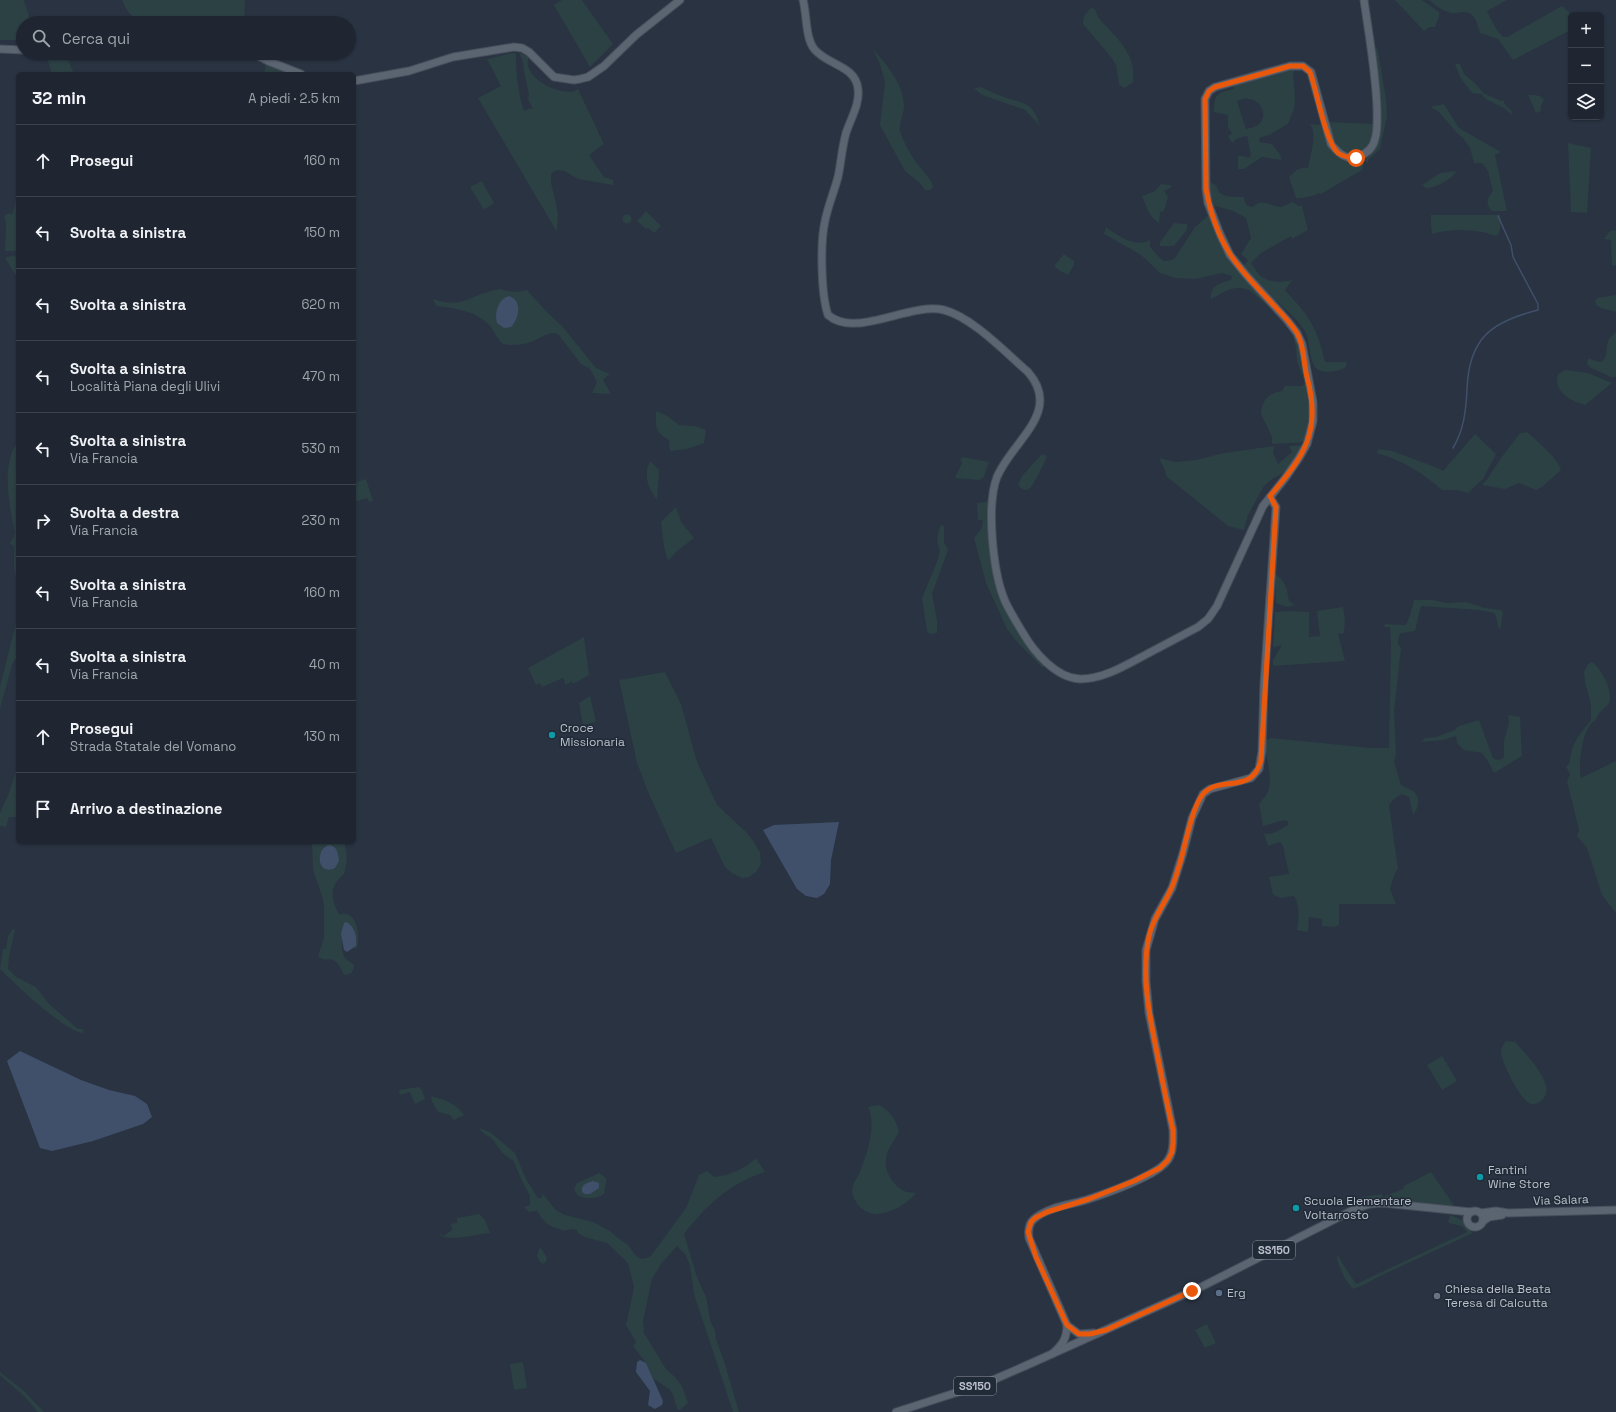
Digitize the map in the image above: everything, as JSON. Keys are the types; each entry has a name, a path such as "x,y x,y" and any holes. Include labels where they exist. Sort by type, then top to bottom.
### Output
{"main road":[{"path":"356,81 409,71 453,57 514,47 522,48 529,52 554,77 574,80 580,79 588,77 604,66 631,39 680,0"},
{"path":"803,0 810,41 814,49 822,57 847,70 857,81 858,88 858,98 846,133 838,176 824,222 823,289 828,315 837,322 863,322 914,310 942,309 953,312 971,322 1028,372 1035,380 1039,389 1040,402 1038,414 1010,454 998,477 994,489 991,533 993,555 1005,601 1028,642 1047,663 1061,674 1079,679 1097,677 1117,670 1198,627 1208,619 1216,606 1263,506 1286,477 1307,444 1313,421 1313,402 1302,344 1297,333 1234,260 1220,234 1208,203 1206,189 1205,99 1209,91 1215,87 1290,66 1303,66 1310,72 1331,144 1337,152 1347,158 1356,158 1365,154 1371,149 1377,131 1375,80 1364,0"},
{"path":"0,49 16,50"},
{"path":"266,60 296,72"},
{"path":"1075,1344 1070,1339 1069,1329 1036,1257 1029,1238 1028,1228 1035,1218 1047,1212 1095,1197 1134,1181 1160,1168 1168,1160 1172,1152 1173,1130 1148,1013 1146,950 1154,919 1172,888 1192,818 1203,794 1210,789 1251,778 1259,769 1261,760 1276,507 1270,496"},
{"name":"SS150","path":"896,1412 986,1383 1075,1344 1199,1288 1357,1208 1370,1204 1383,1203 1471,1212"},
{"name":"Via Salara","path":"1483,1221 1490,1217 1508,1213 1616,1210"},
{"path":"1457,1211 1470,1225 1474,1227 1480,1226 1483,1221 1481,1213 1476,1211 1471,1212 1466,1219"},
{"name":"Via Salara","path":"1481,1213 1496,1211 1508,1213"},
{"path":"1069,1329 1079,1334 1106,1330"},
{"path":"1052,1354 1064,1341 1069,1329"}],"green space":[{"path":"0,0 24,0 29,16 16,16 16,40 0,40"},
{"path":"122,0 245,0 244,16 132,16"},
{"path":"562,0 582,0 613,44 590,67 554,5"},
{"path":"1395,0 1422,0 1439,12 1439,17 1435,27 1429,27 1424,31"},
{"path":"1429,0 1507,0 1487,11 1496,29 1503,37 1507,37 1562,6 1569,12 1568,32 1513,60 1498,39 1480,33 1474,16 1464,12 1451,13 1439,8"},
{"path":"1091,8 1095,9 1099,17 1118,39 1130,59 1133,82 1125,88 1119,85 1116,65 1111,57 1083,24 1085,15"},
{"path":"1377,46 1386,99 1387,116 1380,149 1368,160 1368,163 1365,160 1366,156 1376,148 1381,124 1380,92 1375,50"},
{"path":"872,48 898,82 904,106 900,131 911,155 932,183 933,186 931,190 925,190 920,183 905,171 880,125 885,82 880,64"},
{"path":"512,53 516,54 518,83 524,111 530,108 533,109 528,99 529,95 523,62 519,53 529,57 528,65 531,72 545,85 563,91 572,92 578,89 604,144 589,155 604,177 613,180 613,185 578,179 564,171 556,170 551,174 551,182 558,213 557,232 478,98 501,86 487,59"},
{"path":"48,60 68,60 73,72 51,72"},
{"path":"256,60 266,60 294,72 264,72 266,64"},
{"path":"1455,64 1460,64 1464,74 1477,85 1483,93 1501,101 1503,100 1506,106 1512,111 1511,115 1507,110 1486,99 1481,94 1472,93 1460,77"},
{"path":"1301,67 1301,71 1295,70 1293,72 1295,97 1294,109 1288,124 1269,135 1259,138 1260,142 1272,144 1282,160 1262,157 1244,169 1238,169 1238,156 1249,158 1251,155 1247,136 1238,138 1232,143 1228,136 1232,133 1228,128 1228,115 1214,112 1215,101 1218,95 1234,89 1233,84","holes":["1245,98 1257,102 1263,110 1261,123 1246,129 1237,101"]},
{"path":"981,87 1029,106 1035,113 1040,126 1025,110 982,95 974,88"},
{"path":"1528,95 1539,96 1544,100 1541,106 1541,111 1536,113"},
{"path":"1444,104 1459,128 1501,152 1495,155 1507,211 1492,211 1488,206 1489,196 1493,191 1488,171 1482,163 1474,163 1470,148 1463,138 1438,111 1430,107"},
{"path":"1328,122 1376,124 1369,146 1362,152 1348,155 1335,146"},
{"path":"1310,124 1323,124 1331,146 1338,155 1350,160 1360,160 1364,164 1362,170 1321,194 1318,193 1316,195 1303,198 1296,198 1289,177 1299,169 1308,168 1313,139"},
{"path":"1568,143 1591,148 1587,213 1571,212"},
{"path":"1456,171 1452,177 1438,185 1426,188 1422,185 1440,173"},
{"path":"482,181 494,203 484,210 470,187"},
{"path":"1210,182 1217,186 1220,193 1223,195 1244,197 1246,204 1251,207 1260,203 1267,203 1281,207 1293,202 1299,206 1302,206 1308,230 1292,239 1291,236 1261,253 1251,263 1260,275 1268,280 1281,282 1293,279 1285,290 1310,320 1319,341 1325,362 1347,362 1346,367 1331,372 1323,372 1314,366 1305,331 1243,267 1248,260 1241,254 1251,238 1246,218 1233,211 1212,205 1209,189"},
{"path":"1161,184 1170,185 1172,187 1164,191 1168,197 1164,211 1160,212 1159,223 1150,214 1142,196 1155,191"},
{"path":"16,199 16,251 5,251 6,223 4,216 9,213 11,215"},
{"path":"646,211 661,226 654,233 648,228 646,229 637,221"},
{"path":"1210,214 1218,239 1232,262 1277,313 1249,290 1244,288 1234,288 1225,291 1211,299 1212,291 1216,285 1231,280 1232,276 1222,273 1195,279 1175,278 1160,273 1141,255 1104,234 1106,227 1121,237 1133,242 1138,243 1150,240 1150,247 1163,261 1172,260 1175,258 1195,227"},
{"path":"625,215 629,215 631,219 629,223 625,223 623,221 623,217"},
{"path":"1431,215 1500,215 1501,221 1499,233 1496,236 1481,232 1456,230 1432,234"},
{"path":"1174,223 1187,224 1187,230 1174,246 1160,246 1160,242"},
{"path":"1613,230 1616,231 1616,265 1612,266 1611,240 1604,239 1609,232"},
{"path":"1064,254 1074,261 1074,265 1068,275 1054,266"},
{"path":"15,255 16,276 5,258"},
{"path":"500,289 514,292 527,290 562,326 596,368 610,374 603,380 611,394 592,393 597,382 590,369 581,364 558,334 547,334 534,341 524,344 503,344 490,326 479,317 458,309 436,306 433,299 452,303 460,302"},
{"path":"1616,295 1616,312 1596,305 1595,301 1597,298"},
{"path":"1291,329 1296,333 1312,402 1307,442 1272,444 1272,437 1261,414 1264,401 1269,395 1282,391 1285,386 1302,386 1305,383 1297,361 1296,347"},
{"path":"1616,332 1616,377 1611,377 1589,367 1587,362 1589,358 1598,362 1603,361 1606,354 1607,343 1611,336"},
{"path":"1565,370 1588,373 1612,383 1585,405 1564,395 1560,390 1557,380 1558,374"},
{"path":"656,411 666,415 679,425 695,426 706,430 704,443 687,449 670,451 669,440 658,432"},
{"path":"1527,432 1552,455 1561,470 1542,487 1536,490 1519,483 1505,489 1482,485 1520,433"},
{"path":"1475,434 1496,454 1483,479 1468,493 1457,490 1442,490 1428,478 1412,468 1395,459 1377,453 1378,449 1392,451 1443,471"},
{"path":"16,445 16,580 14,568 14,546 10,543 15,533 8,486 9,462 12,451"},
{"path":"1305,445 1286,472 1272,479 1264,486 1248,515 1244,530 1228,526 1166,476 1165,470 1159,458 1175,462 1196,460 1224,453 1274,446 1273,453 1278,464 1292,452 1289,446"},
{"path":"1042,454 1047,456 1042,468 1031,487 1026,490 1023,489 1018,485 1022,476"},
{"path":"963,457 989,462 984,477 979,480 955,478 962,463 960,460"},
{"path":"650,461 659,470 657,500 651,491 647,477"},
{"path":"366,479 373,501 369,502 367,498 356,501 356,482"},
{"path":"989,498 991,502 989,545 999,594 1013,624 1026,643 1045,663 1043,668 1018,643 1007,629 986,583 974,538 982,528 983,520 978,520 977,503 986,502"},
{"path":"676,507 681,522 694,538 676,552 668,561 664,547 661,522"},
{"path":"941,525 944,526 944,542 948,550 932,594 937,620 937,633 930,634 927,631 922,598 937,562 940,550 937,542"},
{"path":"1275,574 1284,582 1289,601 1295,605 1288,607 1276,603"},
{"path":"1414,600 1433,600 1446,603 1466,602 1485,608 1501,610 1503,612 1500,630 1494,613 1480,610 1421,606 1415,631 1402,633 1399,635 1398,643 1401,648 1394,712 1396,755 1394,761 1401,785 1412,790 1416,794 1418,806 1413,815 1409,797 1402,794 1394,799 1389,805 1398,869 1395,873 1390,889 1396,904 1339,904 1339,925 1335,927 1322,926 1322,919 1309,917 1308,932 1297,930 1298,912 1294,896 1281,898 1273,895 1269,877 1289,874 1283,846 1280,842 1268,846 1264,834 1274,833 1288,825 1288,822 1285,820 1263,826 1259,804 1267,794 1270,780 1266,754 1267,740 1271,738 1371,748 1389,748 1391,641 1390,627 1384,627 1385,624 1406,625"},
{"path":"1343,607 1345,618 1344,633 1338,634 1345,661 1273,666 1273,660 1282,645 1275,647 1273,646 1275,612 1309,612 1309,637 1320,636 1317,611"},
{"path":"16,623 16,658 12,665 0,709 0,687"},
{"path":"584,637 589,675 573,684 572,681 566,685 563,678 542,687 540,683 536,685 528,668"},
{"path":"1592,662 1599,669 1606,681 1610,693 1610,699 1609,703 1597,716 1596,720 1591,723 1587,729 1582,746 1580,772 1581,778 1616,761 1616,913 1602,895 1587,848 1577,836 1579,830 1567,781 1570,774 1566,767 1569,764 1572,749 1577,738 1591,720 1591,705 1584,672 1588,664"},
{"path":"665,672 681,704 697,762 717,805 746,832 760,853 761,864 756,872 749,877 743,878 733,874 725,867 711,838 676,853 648,792 637,763 619,680"},
{"path":"590,696 596,722 583,725 579,703"},
{"path":"1508,715 1520,717 1522,756 1494,773 1482,753 1464,750 1457,743 1456,736 1443,740 1422,742 1425,738 1436,737 1455,730 1459,726 1479,720 1493,758 1496,760 1500,759 1504,757 1504,741 1509,723"},
{"path":"16,770 16,817 9,817 6,827 0,826 0,813 9,793"},
{"path":"312,844 344,844 347,858 346,866 343,875 335,884 333,898 335,907 340,915 350,915 356,923 358,934 357,948 353,950 356,946 348,923 344,923 342,942 344,956 354,965 351,973 344,975 337,962 334,960 325,960 318,956 324,938 324,906 313,870"},
{"path":"13,929 15,929 8,969 16,977 36,987 49,1004 78,1029 83,1029 83,1033 64,1024 52,1016 0,969 3,949 6,949 8,936"},
{"path":"1506,1041 1515,1042 1539,1070 1544,1079 1546,1094 1542,1100 1536,1104 1527,1102 1512,1081 1504,1064 1501,1052 1502,1046"},
{"path":"1442,1056 1457,1081 1442,1090 1427,1065"},
{"path":"419,1087 422,1090 425,1099 415,1104 410,1092 400,1095 399,1090"},
{"path":"431,1096 454,1105 464,1115 454,1120 450,1115 438,1112 432,1102"},
{"path":"879,1105 892,1115 899,1131 887,1154 887,1171 893,1181 902,1190 916,1193 899,1207 888,1212 872,1214 857,1204 852,1191 853,1185 865,1158 870,1140 872,1123 868,1107"},
{"path":"479,1128 490,1132 515,1153 526,1179 538,1198 542,1198 542,1193 556,1210 565,1215 593,1222 610,1231 628,1245 636,1256 642,1259 650,1257 686,1208 699,1175 707,1171 715,1177 726,1175 737,1171 756,1158 765,1172 730,1189 710,1205 684,1234 697,1277 706,1297 711,1323 715,1330 716,1339 739,1412 733,1412 694,1294 690,1266 685,1254 677,1246 661,1264 652,1279 643,1321 644,1333 666,1369 682,1386 688,1403 680,1410 677,1409 670,1390 653,1378 646,1363 633,1346 636,1342 626,1325 634,1287 628,1263 607,1243 585,1237 578,1233 577,1230 573,1229 562,1231 561,1229 553,1227 547,1223 537,1211 529,1212 524,1207 530,1205 530,1196 513,1160 504,1154 493,1140"},
{"path":"1431,1172 1453,1206 1376,1200 1351,1206 1348,1204 1362,1197 1382,1194 1383,1197 1403,1189 1404,1186"},
{"path":"599,1173 606,1178 604,1194 601,1196 587,1198 579,1196 576,1193 574,1189 577,1183"},
{"path":"479,1214 485,1220 490,1233 457,1238 444,1237 440,1235 441,1234 444,1236 452,1230 451,1224 457,1223 457,1218"},
{"path":"1450,1215 1462,1220 1473,1233 1353,1289 1343,1275 1337,1259 1338,1255 1356,1284 1467,1232 1462,1226 1448,1222"},
{"path":"541,1248 547,1258 546,1262 543,1264 537,1256 539,1249"},
{"path":"1207,1324 1216,1343 1205,1348 1195,1330"},
{"path":"523,1362 527,1388 514,1390 510,1364"},
{"path":"0,1372 24,1391 44,1412 38,1412 24,1396 0,1375"}],"water":[{"path":"509,296 513,298 518,306 518,315 511,327 504,328 497,323 496,315 502,300"},
{"path":"839,822 831,860 830,884 824,894 817,898 806,896 797,889 763,830 774,825"},
{"path":"328,845 335,848 339,861 335,868 327,870 322,866 320,856 321,851"},
{"path":"346,922 352,926 356,939 356,946 347,952 344,950 341,934 344,923"},
{"path":"20,1051 81,1080 109,1090 135,1096 147,1104 152,1117 143,1124 93,1141 52,1151 40,1148 7,1061"},
{"path":"593,1181 599,1183 599,1188 590,1194 585,1194 582,1192 583,1186"},
{"path":"640,1360 646,1363 663,1401 662,1405 655,1409 648,1405 650,1391 636,1372 637,1362"}],"waterway":[{"path":"1453,448 1462,427 1469,371 1472,357 1478,345 1495,327 1507,320 1538,310 1538,304 1513,257 1511,245 1498,216"}],"place":[{"name":"Croce Missionaria","path":"552,735"},
{"name":"Fantini Wine Store","path":"1480,1177"},
{"name":"Scuola Elementare Voltarrosto","path":"1296,1208"},
{"name":"Erg","path":"1219,1293"},
{"name":"Chiesa della Beata Teresa di Calcutta","path":"1437,1296"}],"route":[{"path":"1192,1291 1106,1330 1090,1334 1076,1333 1067,1325 1036,1257 1029,1238 1028,1228 1035,1218 1047,1212 1089,1199 1134,1181 1160,1168 1168,1160 1172,1152 1173,1130 1148,1013 1146,950 1154,919 1172,888 1192,818 1203,794 1210,789 1251,778 1259,769 1261,760 1264,685 1276,507 1270,496 1286,477 1307,444 1313,421 1313,402 1306,373 1302,344 1297,333 1247,276 1230,254 1220,234 1208,203 1206,189 1205,99 1209,91 1215,87 1290,66 1303,66 1310,72 1314,83 1331,144 1342,156 1347,158 1356,158"}]}
